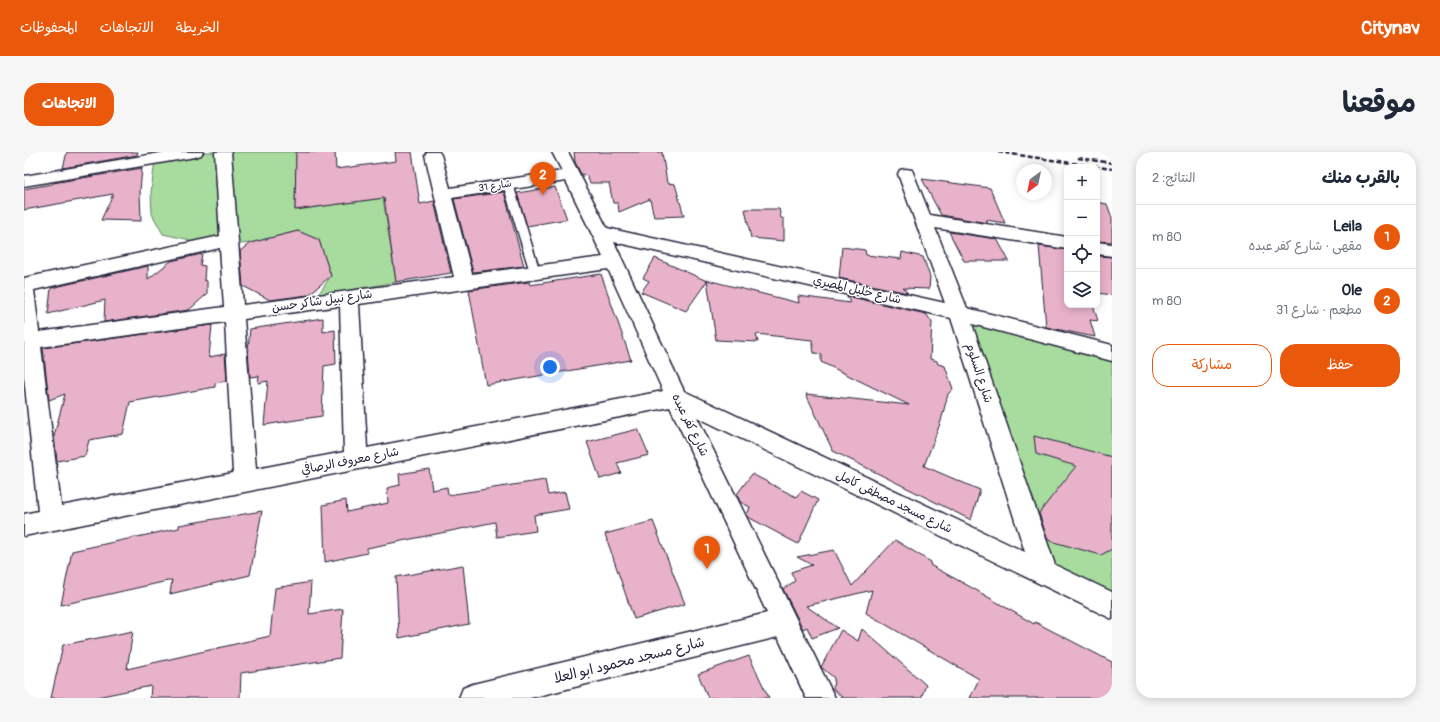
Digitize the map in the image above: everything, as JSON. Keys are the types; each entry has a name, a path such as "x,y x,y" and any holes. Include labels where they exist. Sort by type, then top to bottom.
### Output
{"street":[{"path":"24,181 195,152"},
{"path":"223,152 245,481"},
{"name":"شارع كفر عبده","path":"560,152 601,233 676,397 821,698"},
{"path":"433,155 465,282"},
{"name":"شارع 31","path":"443,194 572,174"},
{"name":"شارع السلوم","path":"906,174 959,313 1045,574"},
{"path":"924,220 1064,243"},
{"name":"شارع خليل المصري","path":"601,233 959,313 1112,353"},
{"path":"50,520 24,285 229,240"},
{"path":"1100,248 1112,250"},
{"name":"شارع نبيل شاكر حسن","path":"30,341 614,262"},
{"path":"349,298 356,460"},
{"name":"شارع معروف الرصافي","path":"24,525 676,397"},
{"name":"شارع مسجد مصطفى كامل","path":"676,397 1112,606"},
{"name":"شارع مسجد محمود ابو العلا","path":"473,698 785,622"}],"lane":[{"path":"508,184 535,272"}],"green space":[{"path":"156,152 296,152 295,210 383,198 396,282 317,296 331,276 319,240 298,231 250,243 202,249 186,239 163,234 152,214 151,192"},
{"path":"954,318 1112,357 1112,609 1032,571"}],"building":[{"path":"67,152 138,152 137,155 63,168"},
{"path":"296,152 335,152 336,169 396,161 395,152 412,152 420,204 434,201 451,273 396,282 384,198 295,210"},
{"path":"574,152 662,152 667,183 675,184 684,216 654,217 650,199 619,212 618,203 613,203 609,183 590,183 587,176 581,174 575,162"},
{"path":"142,168 140,191 141,221 101,220 113,194 24,210 24,189"},
{"path":"922,179 990,188 1005,223 986,220 987,223 941,215"},
{"path":"555,187 567,219 527,226 517,193"},
{"path":"504,192 524,266 473,272 454,199"},
{"path":"1100,203 1107,204 1112,218 1112,242 1100,241"},
{"path":"745,209 779,209 781,218 784,219 784,241 751,238"},
{"path":"298,231 319,240 331,276 308,295 270,300 243,286 240,251 250,243"},
{"path":"949,232 997,239 1009,261 964,261"},
{"path":"1039,246 1064,250 1064,308 1094,308 1098,321 1090,320 1095,337 1046,327"},
{"path":"842,247 865,250 866,255 901,259 902,252 923,257 930,277 929,289 903,288 908,293 839,278"},
{"path":"202,254 200,265 205,266 204,280 207,281 207,294 189,310 104,322 105,300 48,314 51,288 148,266 148,279 171,261"},
{"path":"1100,256 1112,257 1112,295 1100,293"},
{"path":"655,258 707,281 686,311 641,292 649,281 643,278"},
{"path":"601,274 631,360 486,385 469,290 529,282 530,285"},
{"path":"707,280 799,303 798,296 850,303 847,296 926,314 932,322 930,359 945,366 953,389 948,394 941,421 924,466 980,490 971,520 833,451 806,394 909,405 821,362 821,354 814,353 812,340 756,334 758,342 716,340"},
{"path":"323,318 323,332 335,330 336,364 324,366 322,416 264,425 268,381 258,383 259,376 250,377 248,350 250,329"},
{"path":"212,325 209,357 225,354 227,381 215,383 215,387 130,402 123,434 89,440 85,456 57,461 54,436 65,394 49,400 43,348"},
{"path":"638,429 649,455 617,463 621,473 600,479 587,442"},
{"path":"1034,436 1112,457 1112,549 1101,555 1050,541 1047,538 1039,513 1076,466 1036,454"},
{"path":"429,469 432,490 447,487 448,495 545,480 548,495 565,492 569,509 534,515 536,531 497,537 495,522 367,548 367,553 325,562 323,505 346,500 347,512 388,503 387,488 400,485 399,474"},
{"path":"752,474 796,497 801,491 818,500 798,544 748,517 747,515 750,507 740,502 737,494"},
{"path":"262,511 250,575 170,594 172,580 61,605 72,551 179,528 179,525"},
{"path":"653,521 685,604 634,619 605,534"},
{"path":"895,540 931,562 930,565 1034,624 1035,622 1112,662 1112,698 970,698 979,679 866,613 872,590 806,606 838,628 812,638 807,627 803,629 783,589 795,581 791,572 812,565 797,557 834,550 852,586"},
{"path":"463,565 469,624 399,638 396,577"},
{"path":"311,582 309,614 343,609 340,658 241,673 240,698 150,698 151,686 92,698 51,698 63,645 133,631 127,669 270,636 275,588"},
{"path":"862,629 926,685 921,698 843,698 833,689 834,678 821,667 841,630 858,641"},
{"path":"749,656 769,698 708,698 698,674"}],"railway":[{"path":"998,152 1112,169"},
{"path":"1078,158 1112,163"}],"place":[{"name":"Ole","path":"543,195"},
{"name":"Leila","path":"707,569"}]}
